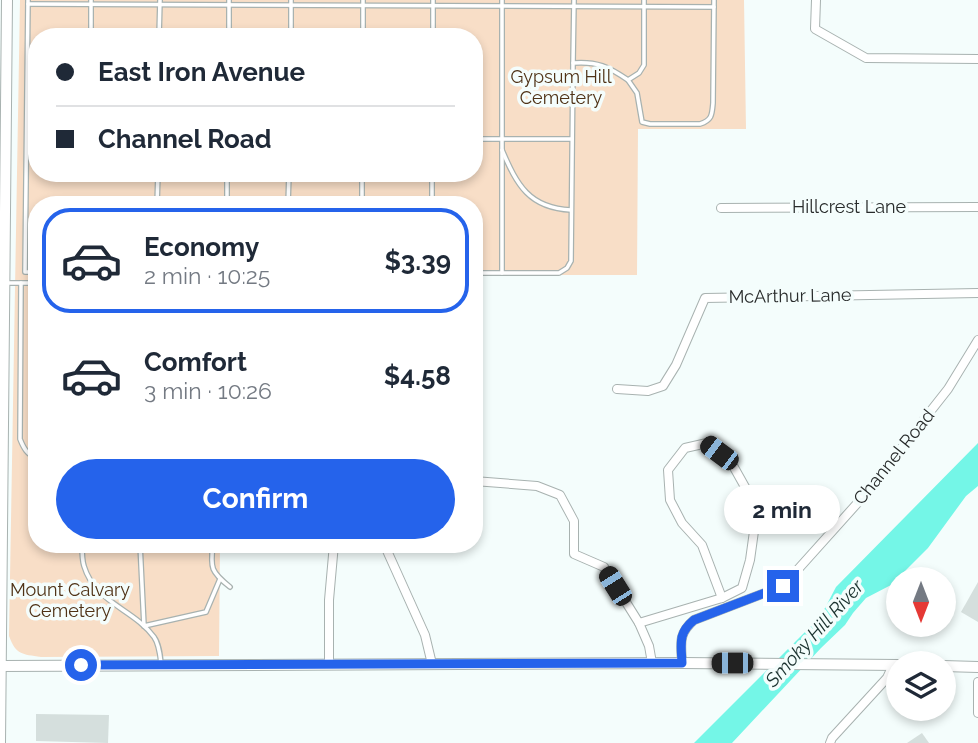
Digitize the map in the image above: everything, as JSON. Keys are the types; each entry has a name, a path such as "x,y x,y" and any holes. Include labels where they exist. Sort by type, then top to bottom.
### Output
{"street":[{"path":"0,743 5,282 3,146 7,0"},
{"path":"816,0 815,29 866,58 978,59"},
{"name":"Hillcrest Lane","path":"720,208 978,207"},
{"name":"McArthur Lane","path":"617,389 648,391 663,386 676,365 705,298 978,293"},
{"name":"Channel Road","path":"682,663 681,636 694,620 783,586 862,498 948,389 978,340"},
{"path":"639,623 722,598 742,588 750,560 755,524 745,487 731,462 707,443 685,448 668,470 670,500 682,523 702,545 722,598"},
{"path":"483,482 537,486 561,495 574,522 574,554 604,567 639,623 649,646 652,663"},
{"path":"329,664 329,600 333,553"},
{"path":"388,553 425,635 432,664"},
{"path":"1,666 886,665"},
{"path":"956,666 978,667"},
{"path":"830,743 886,679"},
{"path":"978,682 978,713"}],"lane":[{"path":"433,0 433,28"},
{"path":"502,0 502,273"},
{"path":"483,273 559,273 567,268 571,261 574,0"},
{"path":"628,80 639,74 644,65 644,0"},
{"path":"573,63 596,63 628,80 637,93 642,122 708,122 712,114 714,0"},
{"path":"28,272 25,272 28,2 714,7"},
{"path":"91,2 91,28"},
{"path":"159,28 160,2"},
{"path":"291,2 291,28"},
{"path":"229,3 229,28"},
{"path":"363,3 363,28"},
{"path":"483,139 572,139"},
{"path":"502,148 516,181 527,195 545,205 571,210"},
{"path":"5,282 28,283"},
{"path":"21,283 20,439 28,454"},
{"path":"82,553 83,565 105,598 144,626 155,638 160,650 161,665"},
{"path":"140,553 144,626"},
{"path":"212,553 211,562 214,573 230,587"},
{"path":"144,626 206,612 220,579"}],"green space":[{"name":"Gypsum Hill Cemetery","path":"20,0 744,0 746,129 638,129 637,275 483,275 483,196 28,196 28,553 220,553 219,656 41,657 20,652 14,647 9,636"}],"water":[{"name":"Smoky Hill River","path":"978,443 978,486 966,496 928,548 909,567 886,567 886,588 866,598 845,625 732,743 694,743 814,623 836,587"}],"building":[{"path":"978,582 978,622 961,612"},
{"path":"36,714 109,715 108,743 36,741"},
{"path":"922,733 929,743 907,743"}],"route":[{"path":"81,665 682,663 681,636 694,620 783,586"}],"park label":[{"name":"Mount Calvary Cemetery","path":"70,600"}]}
